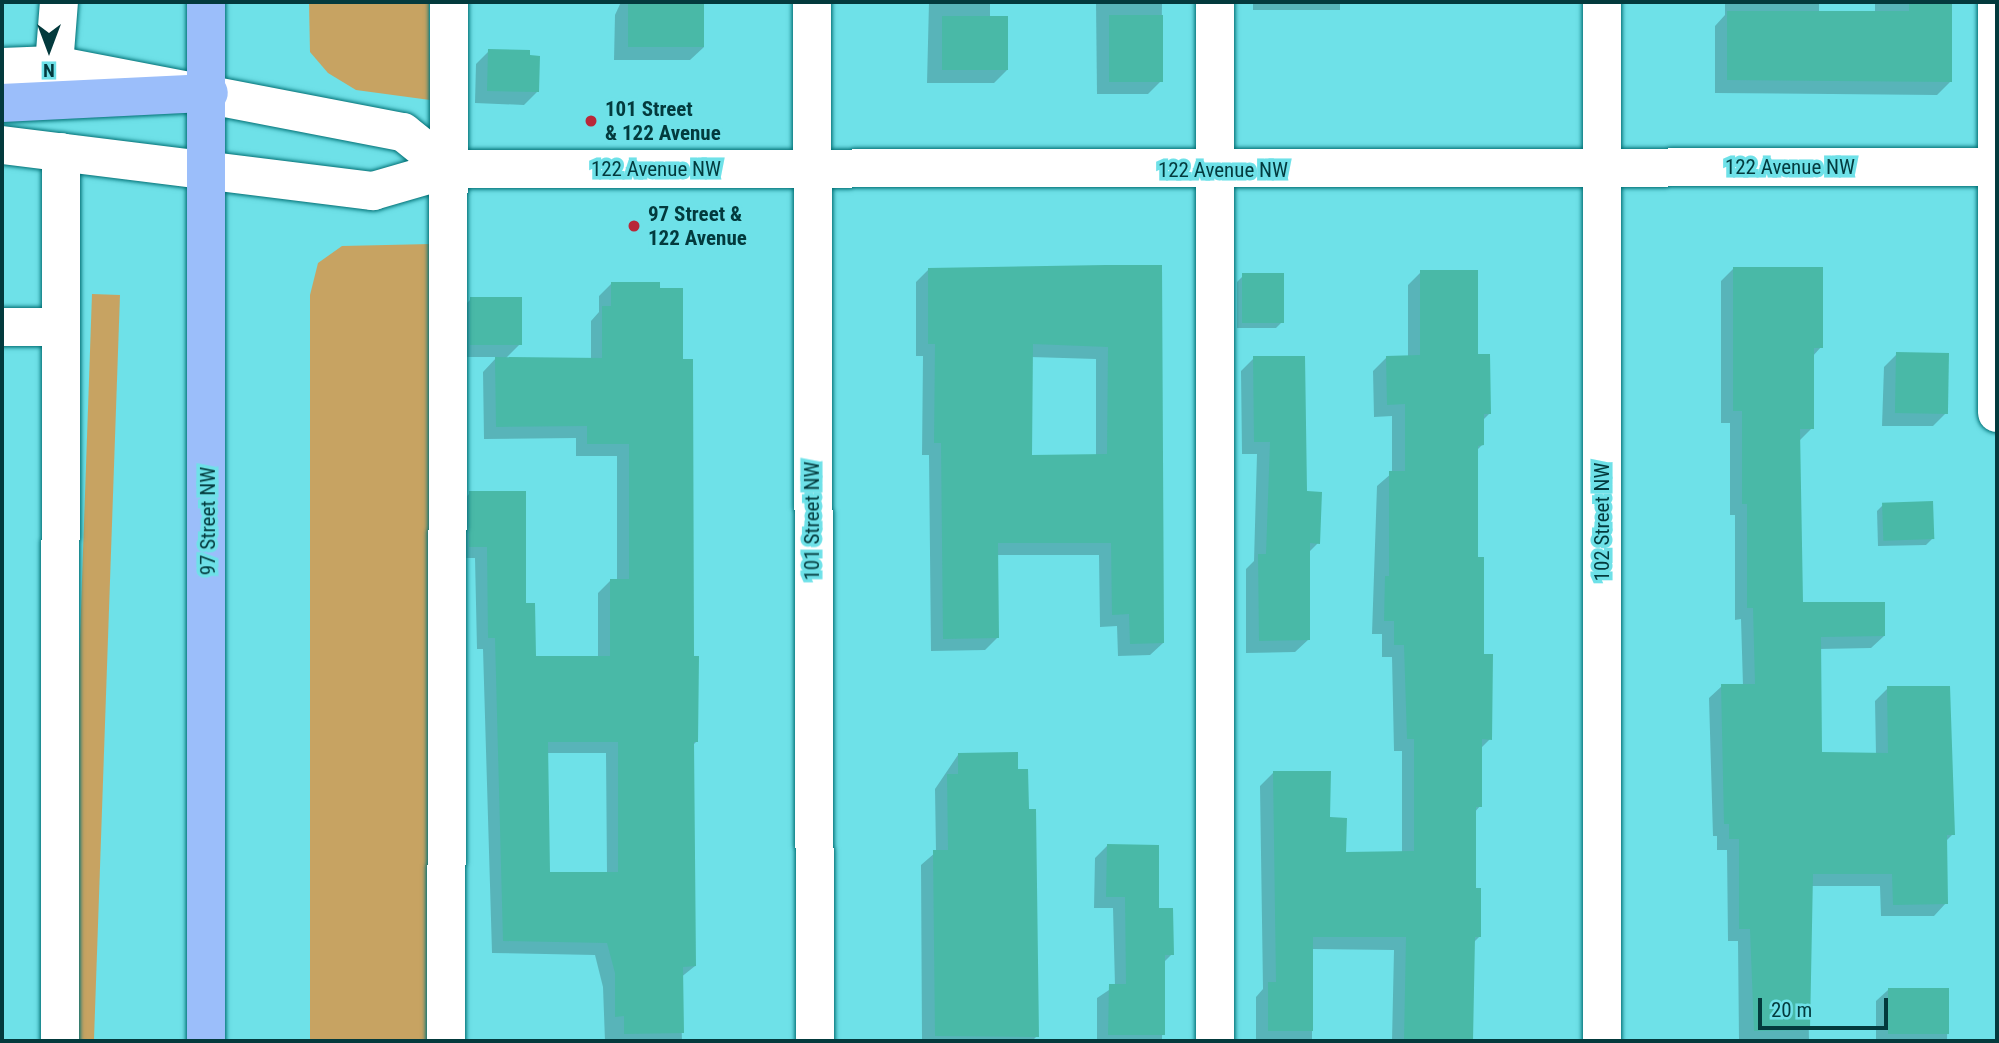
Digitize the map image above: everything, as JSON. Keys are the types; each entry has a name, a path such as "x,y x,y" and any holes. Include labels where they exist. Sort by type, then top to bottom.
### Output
{"main road":[{"name":"97 Street NW","path":"206,2 209,93 206,1041"},
{"path":"2,103 209,93"}],"street":[{"path":"54,65 59,2"},
{"path":"446,1041 449,2"},
{"name":"101 Street NW","path":"812,2 810,170 815,1041"},
{"path":"1215,2 1215,1041"},
{"name":"102 Street NW","path":"1602,2 1602,1041"},
{"path":"1997,2 1997,413"},
{"path":"2,67 54,65 403,132 449,169"},
{"name":"122 Avenue NW","path":"2,145 373,191 449,169 1997,167"},
{"path":"60,1041 61,152"},
{"path":"2,327 61,327"}],"shaded area":[{"path":"309,2 429,2 430,100 356,90 328,73 310,52"},
{"path":"431,244 435,1041 310,1041 310,295 318,263 342,246"},
{"path":"92,294 120,295 94,1041 66,1041"}],"building":[{"path":"628,2 704,2 704,47 628,47"},
{"path":"1909,4 1952,4 1952,82 1727,80 1727,11 1909,11"},
{"path":"1109,15 1163,15 1163,82 1109,82"},
{"path":"942,16 1008,16 1008,70 942,70"},
{"path":"488,49 530,50 530,55 540,56 539,92 487,91"},
{"path":"1162,265 1164,643 1130,644 1129,614 1112,615 1111,543 998,543 999,638 943,639 941,443 934,443 935,344 928,344 928,268","holes":["1033,344 1108,347 1107,454 1032,455"]},
{"path":"1733,267 1823,267 1823,348 1814,348 1814,429 1800,429 1803,602 1885,602 1885,636 1821,637 1822,752 1888,753 1887,686 1950,686 1955,835 1947,835 1948,904 1893,905 1892,874 1813,874 1810,1030 1754,1031 1750,929 1739,929 1739,839 1729,839 1729,824 1724,824 1721,684 1755,684 1753,608 1747,608 1747,504 1742,504 1742,411 1733,411"},
{"path":"1420,270 1478,270 1478,354 1490,354 1491,414 1484,414 1484,445 1478,446 1478,557 1484,557 1484,654 1493,654 1492,740 1482,739 1482,807 1476,807 1476,888 1481,888 1481,937 1475,937 1473,1041 1404,1041 1406,937 1313,937 1313,1031 1268,1031 1268,982 1276,982 1273,771 1331,771 1330,817 1347,818 1346,852 1414,851 1414,739 1407,739 1404,645 1394,645 1394,621 1384,621 1385,576 1389,576 1389,471 1405,471 1405,404 1387,405 1386,356 1420,355"},
{"path":"1242,273 1284,273 1284,323 1242,323"},
{"path":"611,282 660,282 660,288 683,288 683,359 693,359 694,656 699,656 698,742 694,742 696,966 683,967 684,1033 624,1034 624,1016 615,1017 615,973 607,943 503,941 495,638 488,638 487,547 469,547 469,491 526,491 526,603 535,603 536,656 610,656 610,579 629,579 629,444 587,444 587,426 496,427 495,357 602,358 602,306 611,306","holes":["548,742 618,742 618,872 550,872"]},
{"path":"470,297 522,297 522,345 470,345"},
{"path":"1896,352 1949,353 1948,414 1895,413"},
{"path":"1253,356 1305,356 1307,491 1322,492 1320,544 1310,543 1310,640 1259,641 1258,554 1266,554 1270,442 1254,442"},
{"path":"1933,501 1934,539 1883,541 1882,503"},
{"path":"1018,752 1018,769 1028,769 1029,809 1036,809 1039,1037 935,1036 933,850 948,850 947,774 958,774 958,753"},
{"path":"1107,844 1159,845 1159,908 1173,908 1174,955 1165,955 1165,1035 1108,1035 1109,984 1126,984 1125,897 1106,897"},
{"path":"1888,988 1949,988 1949,1034 1888,1034"}],"place":[{"name":"101 Street & 122 Avenue","path":"591,121"},
{"name":"97 Street & 122 Avenue","path":"634,226"}]}
